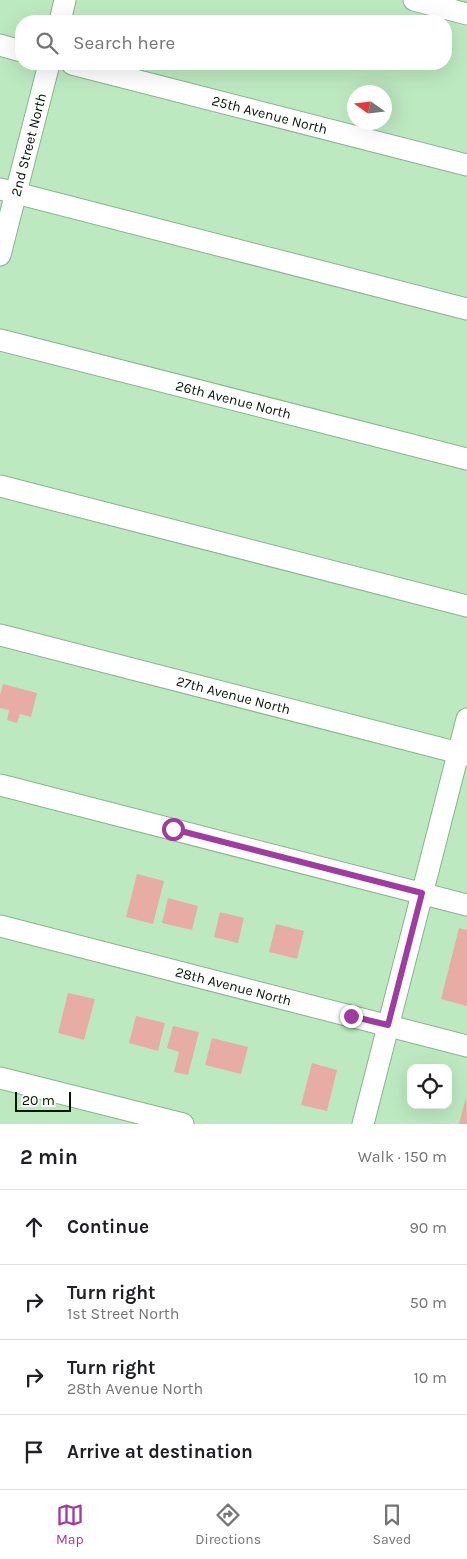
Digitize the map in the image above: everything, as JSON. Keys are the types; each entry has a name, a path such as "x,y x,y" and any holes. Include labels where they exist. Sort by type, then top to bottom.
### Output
{"street":[{"path":"61,15 65,0"},
{"path":"414,0 467,14"},
{"path":"0,45 15,49"},
{"name":"2nd Street North","path":"0,255 8,191 47,70"},
{"name":"25th Avenue North","path":"95,70 467,165"},
{"path":"8,191 467,309"},
{"name":"26th Avenue North","path":"0,340 467,459"},
{"path":"0,486 467,606"},
{"name":"27th Avenue North","path":"0,635 463,754"},
{"path":"363,1124 422,893 463,754 467,719"},
{"path":"0,785 467,905"},
{"name":"28th Avenue North","path":"0,926 467,1046"},
{"path":"0,1078 182,1124"}],"building":[{"path":"3,684 37,693 31,717 20,714 17,723 7,720 9,710 0,708 0,695"},
{"path":"137,874 164,881 153,924 126,917"},
{"path":"168,898 198,906 192,930 162,923"},
{"path":"220,912 244,918 238,943 214,937"},
{"path":"276,924 304,931 297,959 269,952"},
{"path":"459,928 467,930 467,1006 441,999"},
{"path":"68,993 95,999 84,1040 58,1033"},
{"path":"136,1016 165,1023 158,1051 129,1043"},
{"path":"173,1026 199,1032 188,1075 174,1072 179,1052 167,1048"},
{"path":"212,1038 248,1047 241,1074 205,1065"},
{"path":"312,1063 337,1070 327,1111 301,1105"},
{"path":"466,1097 467,1124 459,1124"}],"route":[{"path":"173,829 422,893 388,1025 351,1016"}]}
